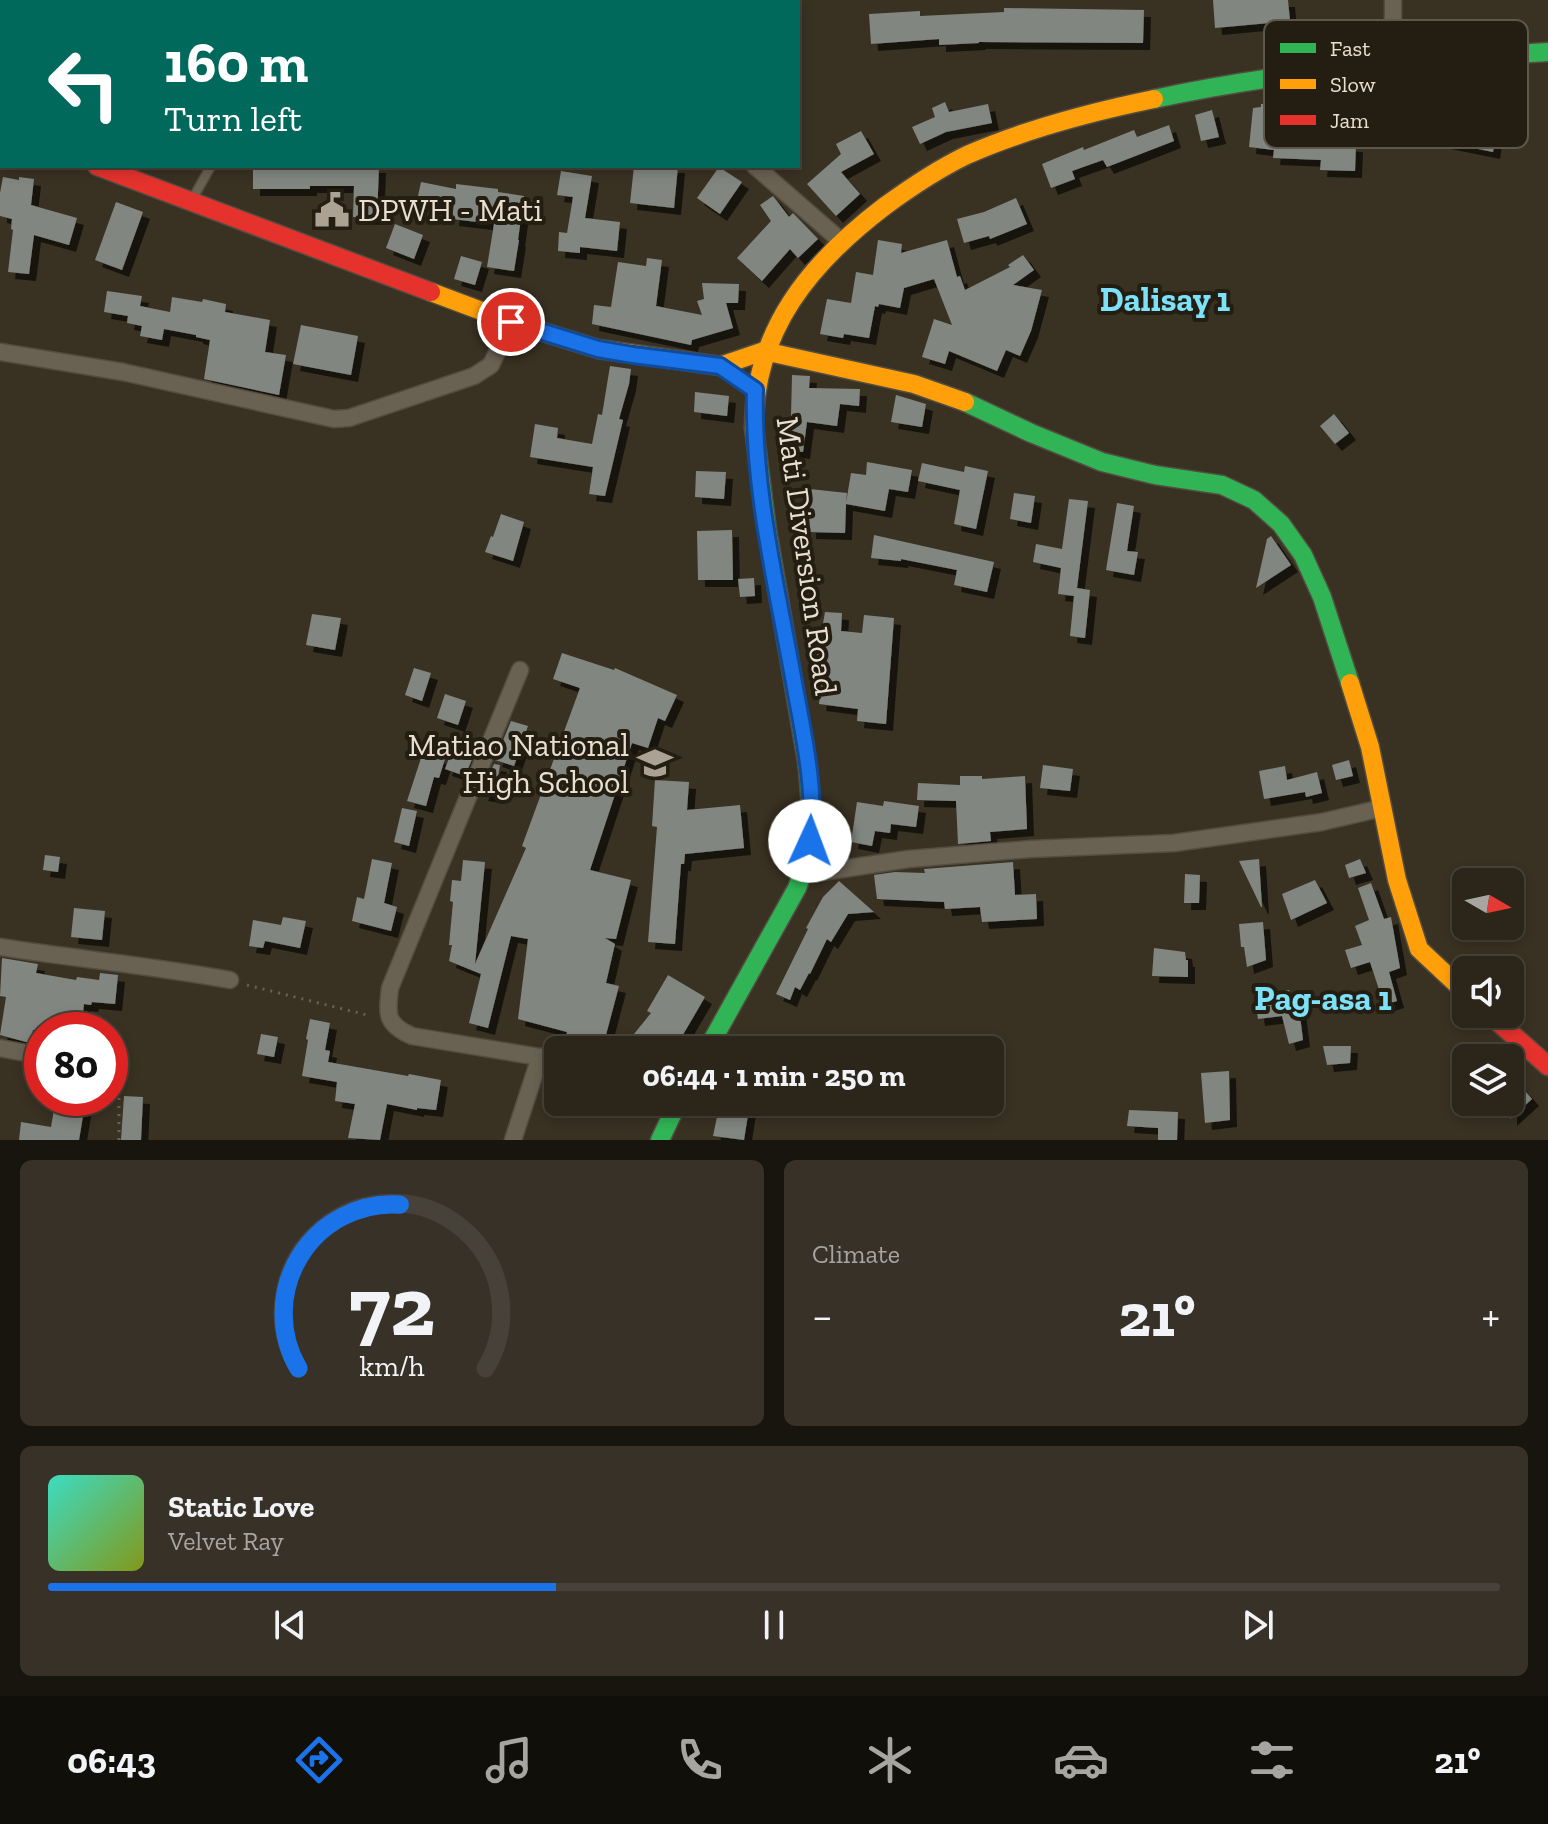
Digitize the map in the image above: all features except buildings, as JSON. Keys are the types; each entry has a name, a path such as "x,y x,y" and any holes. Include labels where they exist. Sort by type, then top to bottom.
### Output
{"main road":[{"name":"Mati Diversion Road","path":"1528,53 1548,52"},
{"name":"Mati Diversion Road","path":"715,1036 802,875 812,823 801,723 754,429 755,390 764,351 779,320 813,270 841,241 935,172 987,147 1043,127 1188,91 1264,80"},
{"path":"102,168 511,322 598,349 720,366 764,351 914,384 956,397 1102,462 1155,475 1222,485 1254,500 1281,524 1303,555 1322,597 1370,747 1397,880 1419,949 1452,980"},
{"path":"720,366 755,390"},
{"path":"1505,1028 1548,1066"},
{"path":"660,1140 671,1116"}],"street":[{"path":"757,168 841,241"},
{"path":"0,352 123,372 334,419 349,418 474,376 491,365 511,322"},
{"path":"520,670 390,988 388,1007 391,1020 398,1030 412,1036 544,1058"},
{"path":"802,875 909,859 1031,849 1174,843 1322,822 1382,808"},
{"path":"0,947 230,980"},
{"path":"0,1048 24,1053"},
{"path":"513,1140 540,1057"}],"lane":[{"path":"190,202 210,168"}],"path":[{"path":"230,980 391,1020"},
{"path":"118,1116 119,1140"}],"traffic: fast":[{"path":"1528,53 1548,52"},
{"path":"1154,99 1264,79"},
{"path":"965,402 1102,462 1155,475 1222,485 1254,500 1281,524 1303,555 1322,597 1350,683"},
{"path":"715,1036 797,888 809,841 807,761 767,530 754,428"},
{"path":"660,1140 671,1116"}],"traffic: slow":[{"path":"754,428 764,360 776,330 811,275 858,228 915,185 967,155 1059,122 1154,99"},
{"path":"431,292 511,322 598,349 720,366 764,351 914,384 965,402"},
{"path":"1350,683 1370,747 1397,880 1419,949 1452,980"}],"traffic: jam":[{"path":"102,168 431,292"},
{"path":"1505,1028 1548,1066"}],"place":[{"name":"DPWH - Mati","path":"332,210"},
{"name":"Matiao National High School","path":"655,763"}],"district":[{"name":"Dalisay 1","path":"1165,299"},
{"name":"Pag-asa 1","path":"1323,998"}],"route":[{"path":"511,322 598,349 720,366 755,390 754,429 766,525 810,786 810,841"}]}
